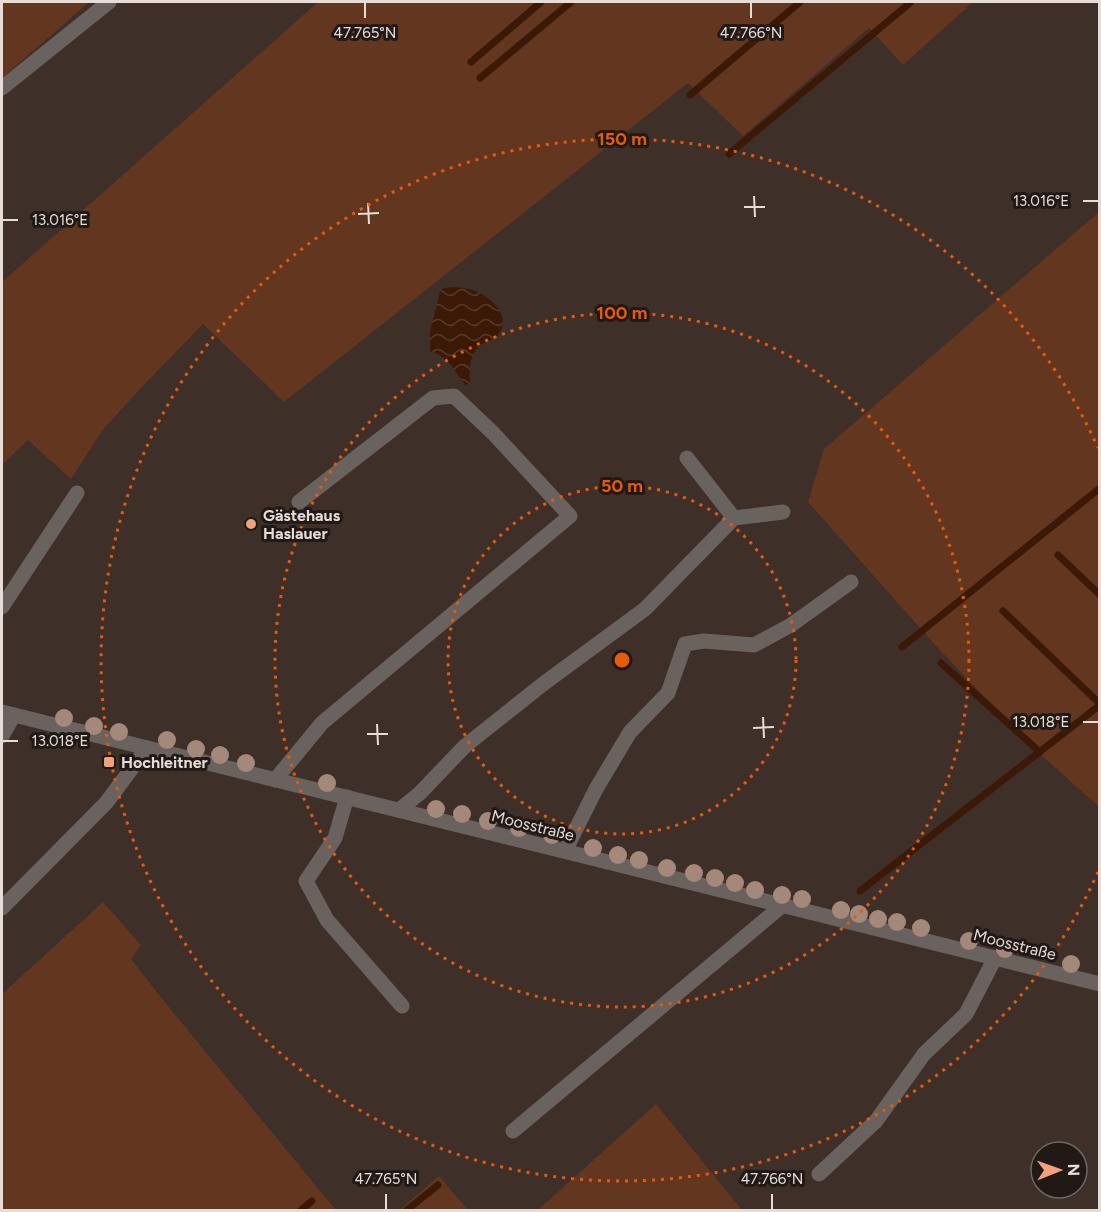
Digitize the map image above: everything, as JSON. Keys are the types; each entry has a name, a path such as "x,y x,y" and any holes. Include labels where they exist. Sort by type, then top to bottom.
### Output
{"street":[{"path":"2,88 109,2"},
{"path":"275,780 322,723 570,516 493,432 454,396 433,398 298,502"},
{"path":"687,458 734,518"},
{"path":"2,607 77,493"},
{"path":"399,810 420,793 465,746 543,684 645,609 734,518 783,512"},
{"path":"565,851 596,789 630,732 668,693 685,644 704,640 754,645 791,626 851,582"},
{"path":"2,736 8,713"},
{"name":"Moosstraße","path":"8,713 1100,984"},
{"path":"2,908 106,802 147,748"},
{"path":"347,797 334,838 306,881 327,920 402,1006"},
{"path":"513,1131 783,905"},
{"path":"819,1174 876,1121 924,1054 966,1014 995,958"}],"shaded area":[{"path":"2,2 89,2 2,78"},
{"path":"318,2 973,2 903,65 869,28 743,136 688,83 284,402 203,324 102,431 71,479 28,440 2,465 2,282"},
{"path":"1099,212 1099,807 1028,743 936,646 808,502 824,449"},
{"path":"103,902 141,945 131,959 336,1210 2,1210 2,994"},
{"path":"656,1104 742,1210 538,1210"},
{"path":"439,1176 468,1210 400,1210"}],"water":[{"path":"443,288 472,290 486,296 497,307 503,321 498,335 475,351 470,367 470,383 465,385 451,365 440,355 430,351 430,332 440,292"}],"waterway":[{"path":"471,62 541,2"},
{"path":"480,78 571,2"},
{"path":"690,95 800,2"},
{"path":"729,154 911,2"},
{"path":"902,647 1100,488"},
{"path":"1058,555 1100,595"},
{"path":"1003,611 1100,704"},
{"path":"941,663 1040,752"},
{"path":"860,891 1100,705"},
{"path":"407,1210 438,1185"},
{"path":"301,1210 312,1201"}],"place":[{"name":"Gästehaus Haslauer","path":"251,524"},
{"name":"Hochleitner","path":"109,762"}]}
